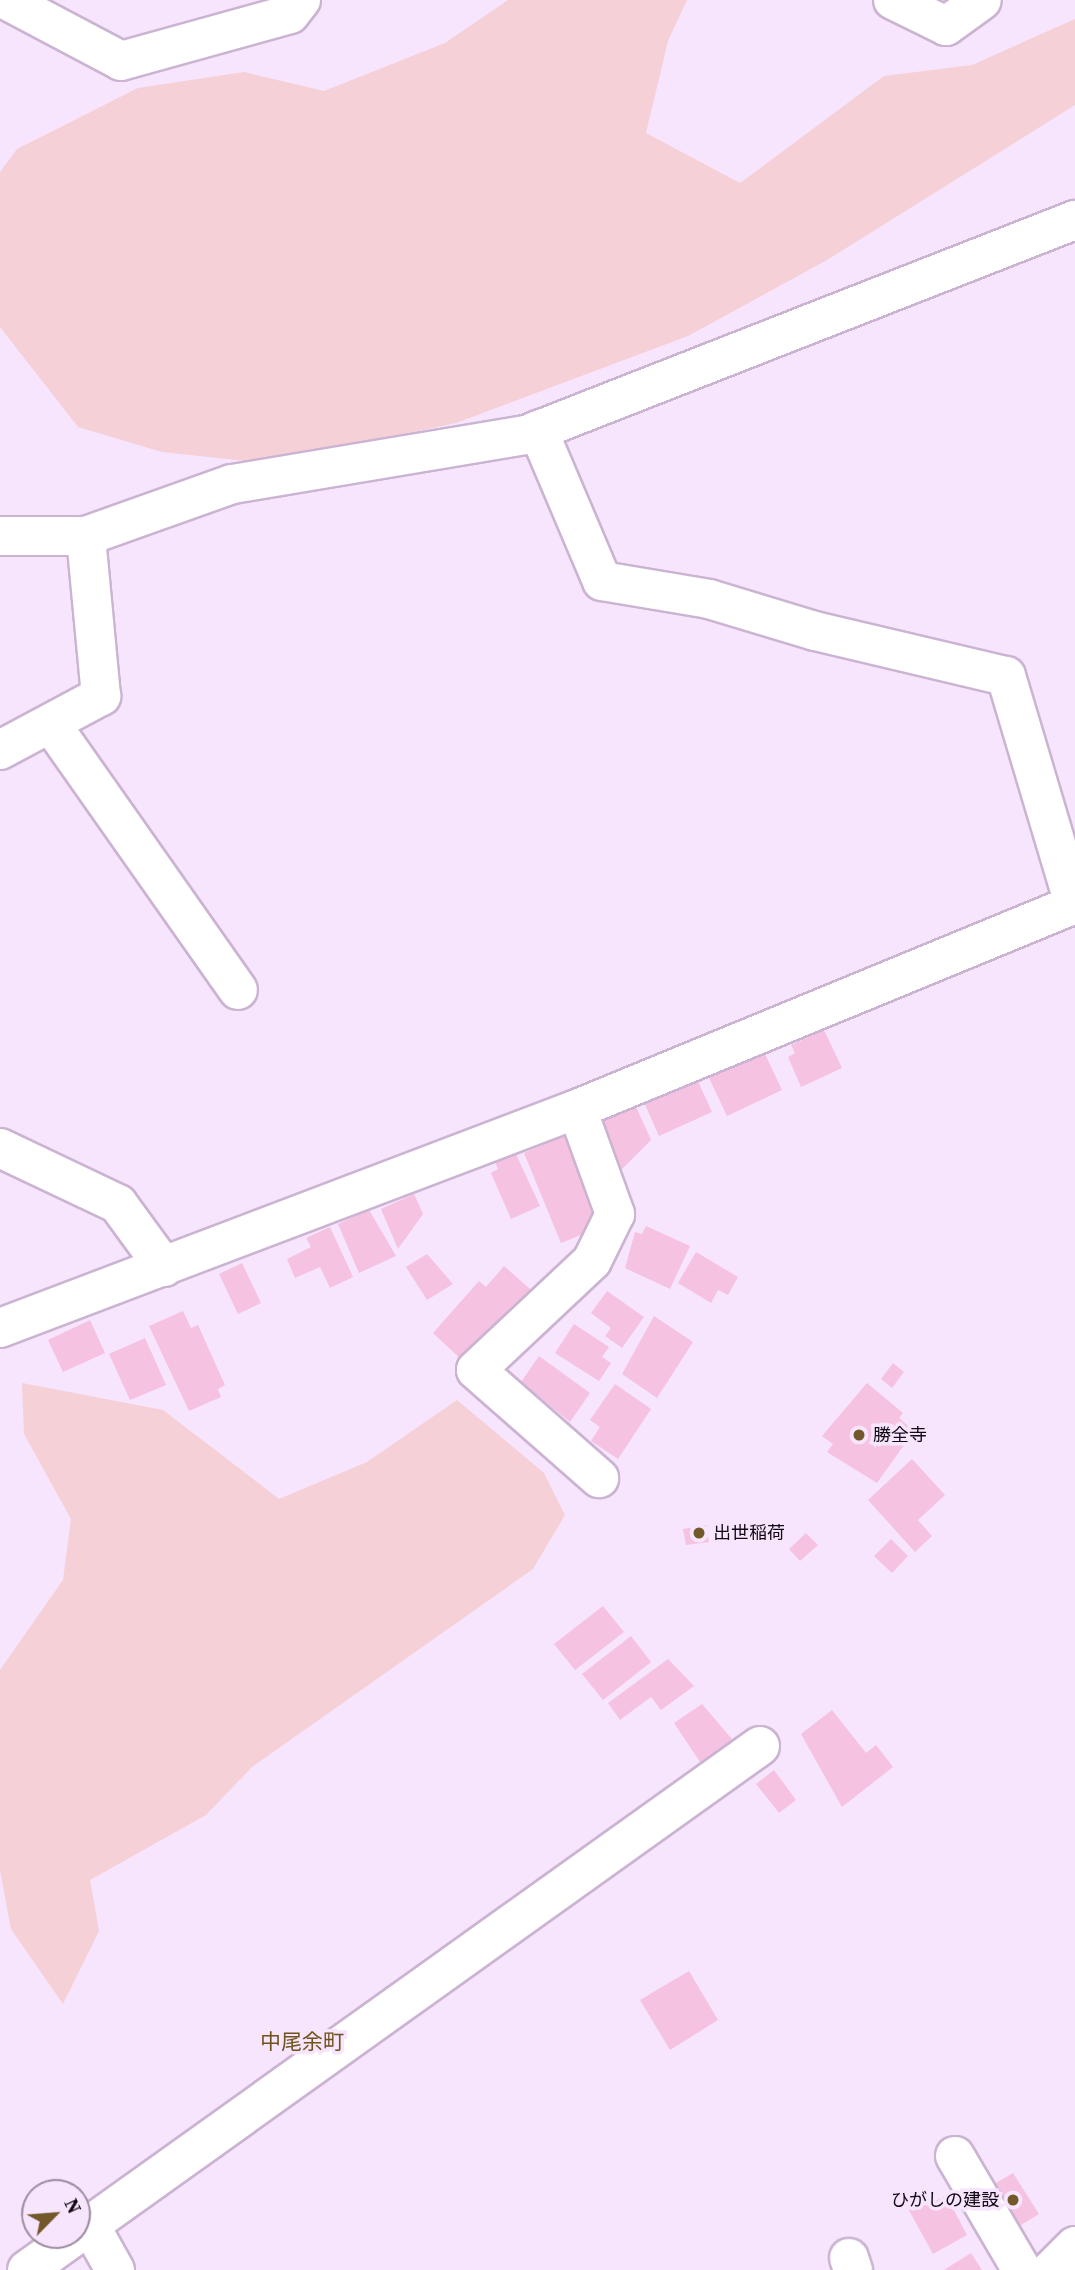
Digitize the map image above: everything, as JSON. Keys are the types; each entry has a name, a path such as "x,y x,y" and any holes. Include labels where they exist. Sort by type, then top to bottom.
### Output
{"street":[{"path":"6,0 121,61 290,14 301,0"},
{"path":"893,0 946,26 982,0"},
{"path":"0,536 86,536 232,484 538,430 1075,220"},
{"path":"0,1328 576,1109 1075,904 1006,676 815,631 709,599 603,581 538,430"},
{"path":"0,750 101,696 86,536"},
{"path":"51,724 238,990"},
{"path":"576,1109 615,1214 592,1261 476,1370 599,1478"},
{"path":"0,1148 118,1204 164,1267"},
{"path":"27,2270 92,2229 760,1746"},
{"path":"956,2156 1022,2270"},
{"path":"92,2229 116,2270"},
{"path":"1051,2270 1075,2246"}],"shaded area":[{"path":"508,0 687,0 668,41 646,133 740,183 884,76 972,65 1075,19 1075,105 827,260 688,336 456,423 265,463 162,452 78,427 0,327 0,172 17,149 138,88 244,72 324,91 445,43"},
{"path":"22,1383 163,1410 279,1499 367,1462 457,1400 544,1473 565,1515 533,1569 252,1767 206,1815 90,1880 99,1931 63,2004 11,1929 0,1870 0,1670 63,1580 71,1519 24,1434"}],"building":[{"path":"824,1030 842,1068 801,1087 788,1057 795,1053 791,1045"},
{"path":"764,1052 782,1090 727,1116 709,1078"},
{"path":"696,1077 712,1112 659,1136 643,1100"},
{"path":"633,1100 651,1140 621,1170 597,1117"},
{"path":"566,1135 598,1228 561,1243 524,1153"},
{"path":"515,1152 540,1206 511,1219 491,1173 498,1169 495,1162"},
{"path":"414,1194 423,1214 398,1249 381,1209"},
{"path":"369,1210 396,1256 359,1273 338,1224"},
{"path":"646,1226 690,1246 670,1289 625,1268 635,1232 642,1234"},
{"path":"330,1227 353,1277 330,1288 320,1267 295,1278 287,1259 311,1247 306,1238"},
{"path":"696,1252 738,1277 728,1295 718,1290 711,1303 678,1283"},
{"path":"427,1254 453,1284 427,1300 406,1267"},
{"path":"242,1263 261,1303 238,1314 219,1274"},
{"path":"504,1266 531,1290 465,1363 433,1333 479,1281 486,1287"},
{"path":"607,1291 644,1317 622,1348 605,1336 611,1328 591,1313"},
{"path":"183,1311 191,1328 198,1325 225,1385 218,1389 221,1397 189,1411 149,1326"},
{"path":"654,1316 693,1342 657,1398 622,1374"},
{"path":"90,1320 105,1353 63,1372 48,1340"},
{"path":"574,1324 609,1347 602,1357 611,1363 599,1381 555,1353"},
{"path":"145,1338 166,1385 130,1400 109,1354"},
{"path":"539,1356 590,1393 570,1422 521,1382"},
{"path":"893,1363 904,1372 892,1388 881,1379"},
{"path":"867,1383 903,1413 899,1418 914,1431 877,1483 827,1452 833,1444 822,1436"},
{"path":"615,1384 651,1409 618,1459 591,1441 600,1427 590,1420"},
{"path":"912,1459 945,1495 918,1520 932,1536 915,1552 868,1500"},
{"path":"706,1525 709,1542 686,1545 683,1529"},
{"path":"806,1533 818,1545 800,1561 789,1549"},
{"path":"891,1539 908,1556 892,1573 874,1556"},
{"path":"603,1606 624,1632 575,1670 554,1644"},
{"path":"631,1636 651,1662 603,1700 582,1674"},
{"path":"668,1659 694,1686 661,1710 651,1697 620,1720 608,1703"},
{"path":"702,1704 737,1745 704,1768 674,1723"},
{"path":"832,1710 866,1753 876,1745 893,1767 842,1807 801,1734"},
{"path":"774,1770 796,1800 779,1813 756,1784"},
{"path":"689,1971 718,2020 670,2050 640,2000"},
{"path":"1013,2173 1039,2214 1016,2228 989,2187"},
{"path":"946,2195 967,2235 933,2254 906,2205 921,2197 926,2206"},
{"path":"971,2253 982,2270 944,2270"}],"place":[{"name":"勝全寺","path":"859,1435"},
{"name":"出世稲荷","path":"699,1533"},
{"name":"ひがしの建設","path":"1013,2200"}],"district":[{"name":"中尾余町","path":"302,2042"}]}
